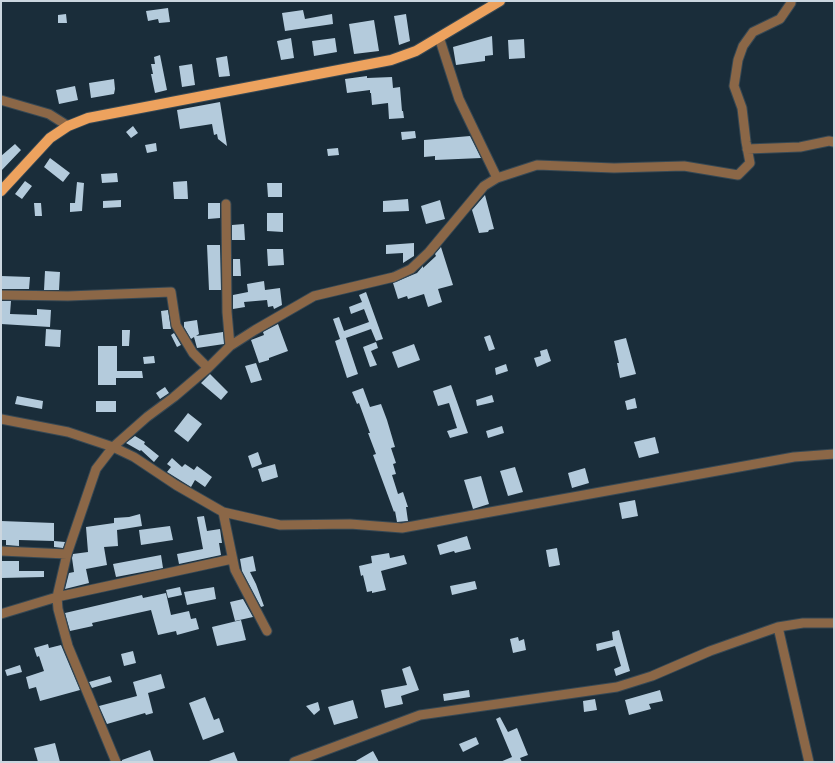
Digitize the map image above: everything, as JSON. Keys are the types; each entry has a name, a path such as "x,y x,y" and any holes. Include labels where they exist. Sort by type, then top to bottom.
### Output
{"main road":[{"path":"1,191 50,138 68,126 88,118 391,60 416,51 500,1"}],"street":[{"path":"116,762 68,646 58,609 57,597 67,554 96,469 113,447 147,417 174,397 208,368 230,346 255,330 314,296 394,277 411,269 429,252 484,186 498,178 537,165 614,168 684,166 738,175 750,164 742,108 734,86 738,60 743,46 753,32 780,19 791,1"},
{"path":"439,37 460,99 498,178"},
{"path":"1,100 49,114 68,126"},
{"path":"747,148 800,147 834,142"},
{"path":"226,204 227,312 230,346"},
{"path":"1,295 68,296 171,292 176,325 193,353 208,368"},
{"path":"1,419 68,432 113,447 134,457 176,485 224,512 280,525 350,524 402,528 794,457 834,454"},
{"path":"224,512 235,570 266,631"},
{"path":"1,551 67,554"},
{"path":"1,614 57,597 232,559"},
{"path":"294,762 420,716 616,687 652,676 710,651 778,627 803,623 834,623"},
{"path":"778,627 809,762"}],"building":[{"path":"168,8 170,22 159,23 158,19 148,21 146,11"},
{"path":"303,10 305,19 332,14 333,24 285,31 282,13"},
{"path":"66,14 67,23 58,23 58,15"},
{"path":"406,14 410,41 399,45 394,16"},
{"path":"374,20 379,51 354,54 349,24"},
{"path":"492,36 493,55 485,56 485,61 456,65 453,47"},
{"path":"291,38 294,58 281,60 277,41"},
{"path":"335,38 337,52 314,56 312,41"},
{"path":"524,39 525,58 509,59 508,40"},
{"path":"160,55 167,90 155,93 151,74 153,74 151,64 155,64 154,57"},
{"path":"227,56 230,76 219,77 216,58"},
{"path":"192,64 195,85 182,87 179,66"},
{"path":"367,76 367,78 392,77 393,88 400,87 404,118 389,119 388,103 372,105 370,90 347,93 345,79"},
{"path":"114,79 114,94 91,98 89,83"},
{"path":"75,86 78,100 59,104 56,90"},
{"path":"220,102 227,146 218,139 217,134 214,135 212,124 180,129 177,110"},
{"path":"133,126 138,133 131,138 126,132"},
{"path":"415,131 416,138 402,140 401,132"},
{"path":"470,136 481,158 435,160 435,156 424,157 424,140"},
{"path":"156,143 157,151 147,153 145,145"},
{"path":"15,144 21,150 1,171 1,156"},
{"path":"338,148 339,155 328,156 327,149"},
{"path":"50,158 70,173 63,182 44,167"},
{"path":"117,173 118,182 102,183 101,174"},
{"path":"25,181 32,186 22,199 15,194"},
{"path":"187,181 188,199 174,199 173,182"},
{"path":"77,182 84,183 82,211 70,212 70,203 75,203"},
{"path":"267,183 282,183 282,197 268,197"},
{"path":"485,195 494,229 489,230 488,232 479,233 472,210"},
{"path":"408,199 409,211 383,212 383,201"},
{"path":"121,200 121,207 103,208 103,201"},
{"path":"440,200 445,219 426,224 421,206"},
{"path":"34,203 41,203 42,216 35,216"},
{"path":"208,203 220,203 220,218 208,219"},
{"path":"267,213 283,213 283,232 267,231"},
{"path":"244,224 245,240 232,240 232,225"},
{"path":"414,243 414,256 403,263 403,253 386,254 386,245"},
{"path":"207,245 220,245 221,290 209,290"},
{"path":"441,247 453,285 438,289 442,302 428,307 424,294 408,299 407,296 398,299 393,283 417,273 423,266 423,268 436,256 435,254"},
{"path":"267,249 283,249 284,265 268,266"},
{"path":"233,259 240,259 241,276 233,276"},
{"path":"45,271 60,272 59,290 44,290"},
{"path":"1,276 30,277 29,289 1,289"},
{"path":"264,281 265,290 280,288 282,305 274,309 273,306 268,307 267,300 244,302 245,307 233,309 233,295 248,292 247,284"},
{"path":"366,292 383,339 376,341 371,329 346,338 358,374 347,378 335,341 340,339 333,319 339,317 344,331 369,322 364,309 351,314 349,307 362,302 359,295"},
{"path":"1,301 11,301 10,314 37,315 37,309 51,310 50,327 1,324"},
{"path":"168,310 171,329 163,329 161,311"},
{"path":"197,320 199,334 196,336 223,332 224,344 197,348 194,337 191,339 184,327 184,322"},
{"path":"278,324 288,351 259,363 251,340 264,335 263,332"},
{"path":"46,329 61,330 60,347 45,346"},
{"path":"122,330 130,330 129,346 122,346"},
{"path":"174,333 181,345 177,347 171,335"},
{"path":"490,335 495,349 489,351 484,337"},
{"path":"626,338 636,374 620,378 617,363 619,363 614,341"},
{"path":"376,342 378,348 371,351 377,365 370,367 363,347"},
{"path":"414,344 420,360 398,368 392,352"},
{"path":"98,346 117,346 117,371 142,371 143,378 116,378 116,385 98,385"},
{"path":"547,349 551,361 537,367 534,358 541,356 540,351"},
{"path":"154,356 155,363 144,364 143,357"},
{"path":"256,363 262,380 251,383 245,366"},
{"path":"506,364 508,371 496,375 495,368"},
{"path":"210,374 228,392 221,400 201,383"},
{"path":"451,385 468,433 450,438 447,431 457,428 449,403 438,406 433,391"},
{"path":"165,387 169,393 160,399 156,393"},
{"path":"363,388 370,407 381,404 387,420 395,447 391,448 396,463 393,464 396,474 392,475 398,494 403,492 408,507 406,507 408,521 397,522 395,511 394,512 373,455 376,454 368,433 370,433 359,403 357,404 352,392"},
{"path":"492,395 494,402 477,406 476,400"},
{"path":"17,396 43,401 42,409 15,404"},
{"path":"635,398 637,408 627,410 625,401"},
{"path":"96,401 116,401 116,412 96,412"},
{"path":"188,413 202,424 188,442 174,431"},
{"path":"502,426 504,433 488,438 486,431"},
{"path":"135,436 145,442 144,444 159,456 154,462 141,450 140,451 126,443"},
{"path":"655,437 659,453 639,458 634,442"},
{"path":"258,452 262,464 252,468 248,456"},
{"path":"172,458 182,467 185,464 194,470 197,466 212,477 205,487 195,480 191,487 167,472 171,467 167,464"},
{"path":"275,464 278,477 262,482 258,469"},
{"path":"515,467 523,492 508,496 500,471"},
{"path":"585,468 589,483 572,488 568,473"},
{"path":"481,476 489,504 473,509 464,480"},
{"path":"635,500 638,516 622,519 619,503"},
{"path":"140,514 142,526 117,530 118,546 104,547 107,565 86,569 89,583 65,589 69,573 74,572 72,558 73,554 88,552 86,527 114,523 114,518 129,517"},
{"path":"204,516 207,531 220,529 222,543 219,543 221,555 179,564 177,554 203,549 197,517"},
{"path":"1,521 54,523 54,541 19,540 19,546 6,545 6,540 1,540"},
{"path":"170,526 173,540 141,545 139,530"},
{"path":"467,536 471,549 455,553 454,551 440,555 437,545"},
{"path":"54,541 65,542 63,548 54,547"},
{"path":"557,548 560,565 549,567 546,550"},
{"path":"389,553 390,558 404,555 407,564 381,571 386,590 372,593 372,591 367,592 359,566 372,563 371,556"},
{"path":"161,555 163,568 116,577 113,564"},
{"path":"253,556 256,571 250,572 264,606 261,607 242,571 240,559"},
{"path":"1,561 19,561 19,571 44,571 44,577 1,578"},
{"path":"475,581 477,589 452,595 450,586"},
{"path":"180,587 182,595 168,598 166,590"},
{"path":"214,587 216,599 187,605 184,592"},
{"path":"166,593 171,615 189,611 191,619 196,618 199,629 177,635 176,631 158,635 151,610 92,623 93,626 70,631 65,613 142,595 143,598"},
{"path":"243,599 253,617 235,621 230,602"},
{"path":"241,620 246,640 217,646 212,627"},
{"path":"619,630 630,671 616,676 614,669 621,666 615,646 597,651 596,644 613,640 612,632"},
{"path":"518,637 519,641 524,639 526,650 513,653 510,639"},
{"path":"48,644 49,648 61,645 80,690 40,701 36,687 29,689 26,677 44,671 39,656 37,657 34,648"},
{"path":"133,651 136,663 124,666 121,654"},
{"path":"20,665 22,672 7,676 5,670"},
{"path":"410,666 419,690 401,696 403,704 385,708 381,690 407,685 402,669"},
{"path":"161,674 165,688 148,693 153,713 146,715 145,713 107,724 99,706 137,696 133,682"},
{"path":"110,676 112,682 92,688 89,682"},
{"path":"469,690 470,697 444,701 443,694"},
{"path":"660,690 663,701 649,704 651,709 629,715 625,700"},
{"path":"205,697 214,720 219,718 224,732 203,740 189,703"},
{"path":"595,699 597,710 584,712 583,701"},
{"path":"353,700 358,718 334,725 328,707"},
{"path":"318,702 320,710 314,715 306,706"},
{"path":"500,717 508,732 517,728 528,755 520,758 522,762 500,762 512,757 496,719"},
{"path":"476,737 479,744 463,752 459,744"},
{"path":"55,743 60,762 38,762 34,748"},
{"path":"150,750 154,762 122,762 122,760"},
{"path":"373,751 379,762 354,762"},
{"path":"234,752 238,762 209,762 209,761"}]}
